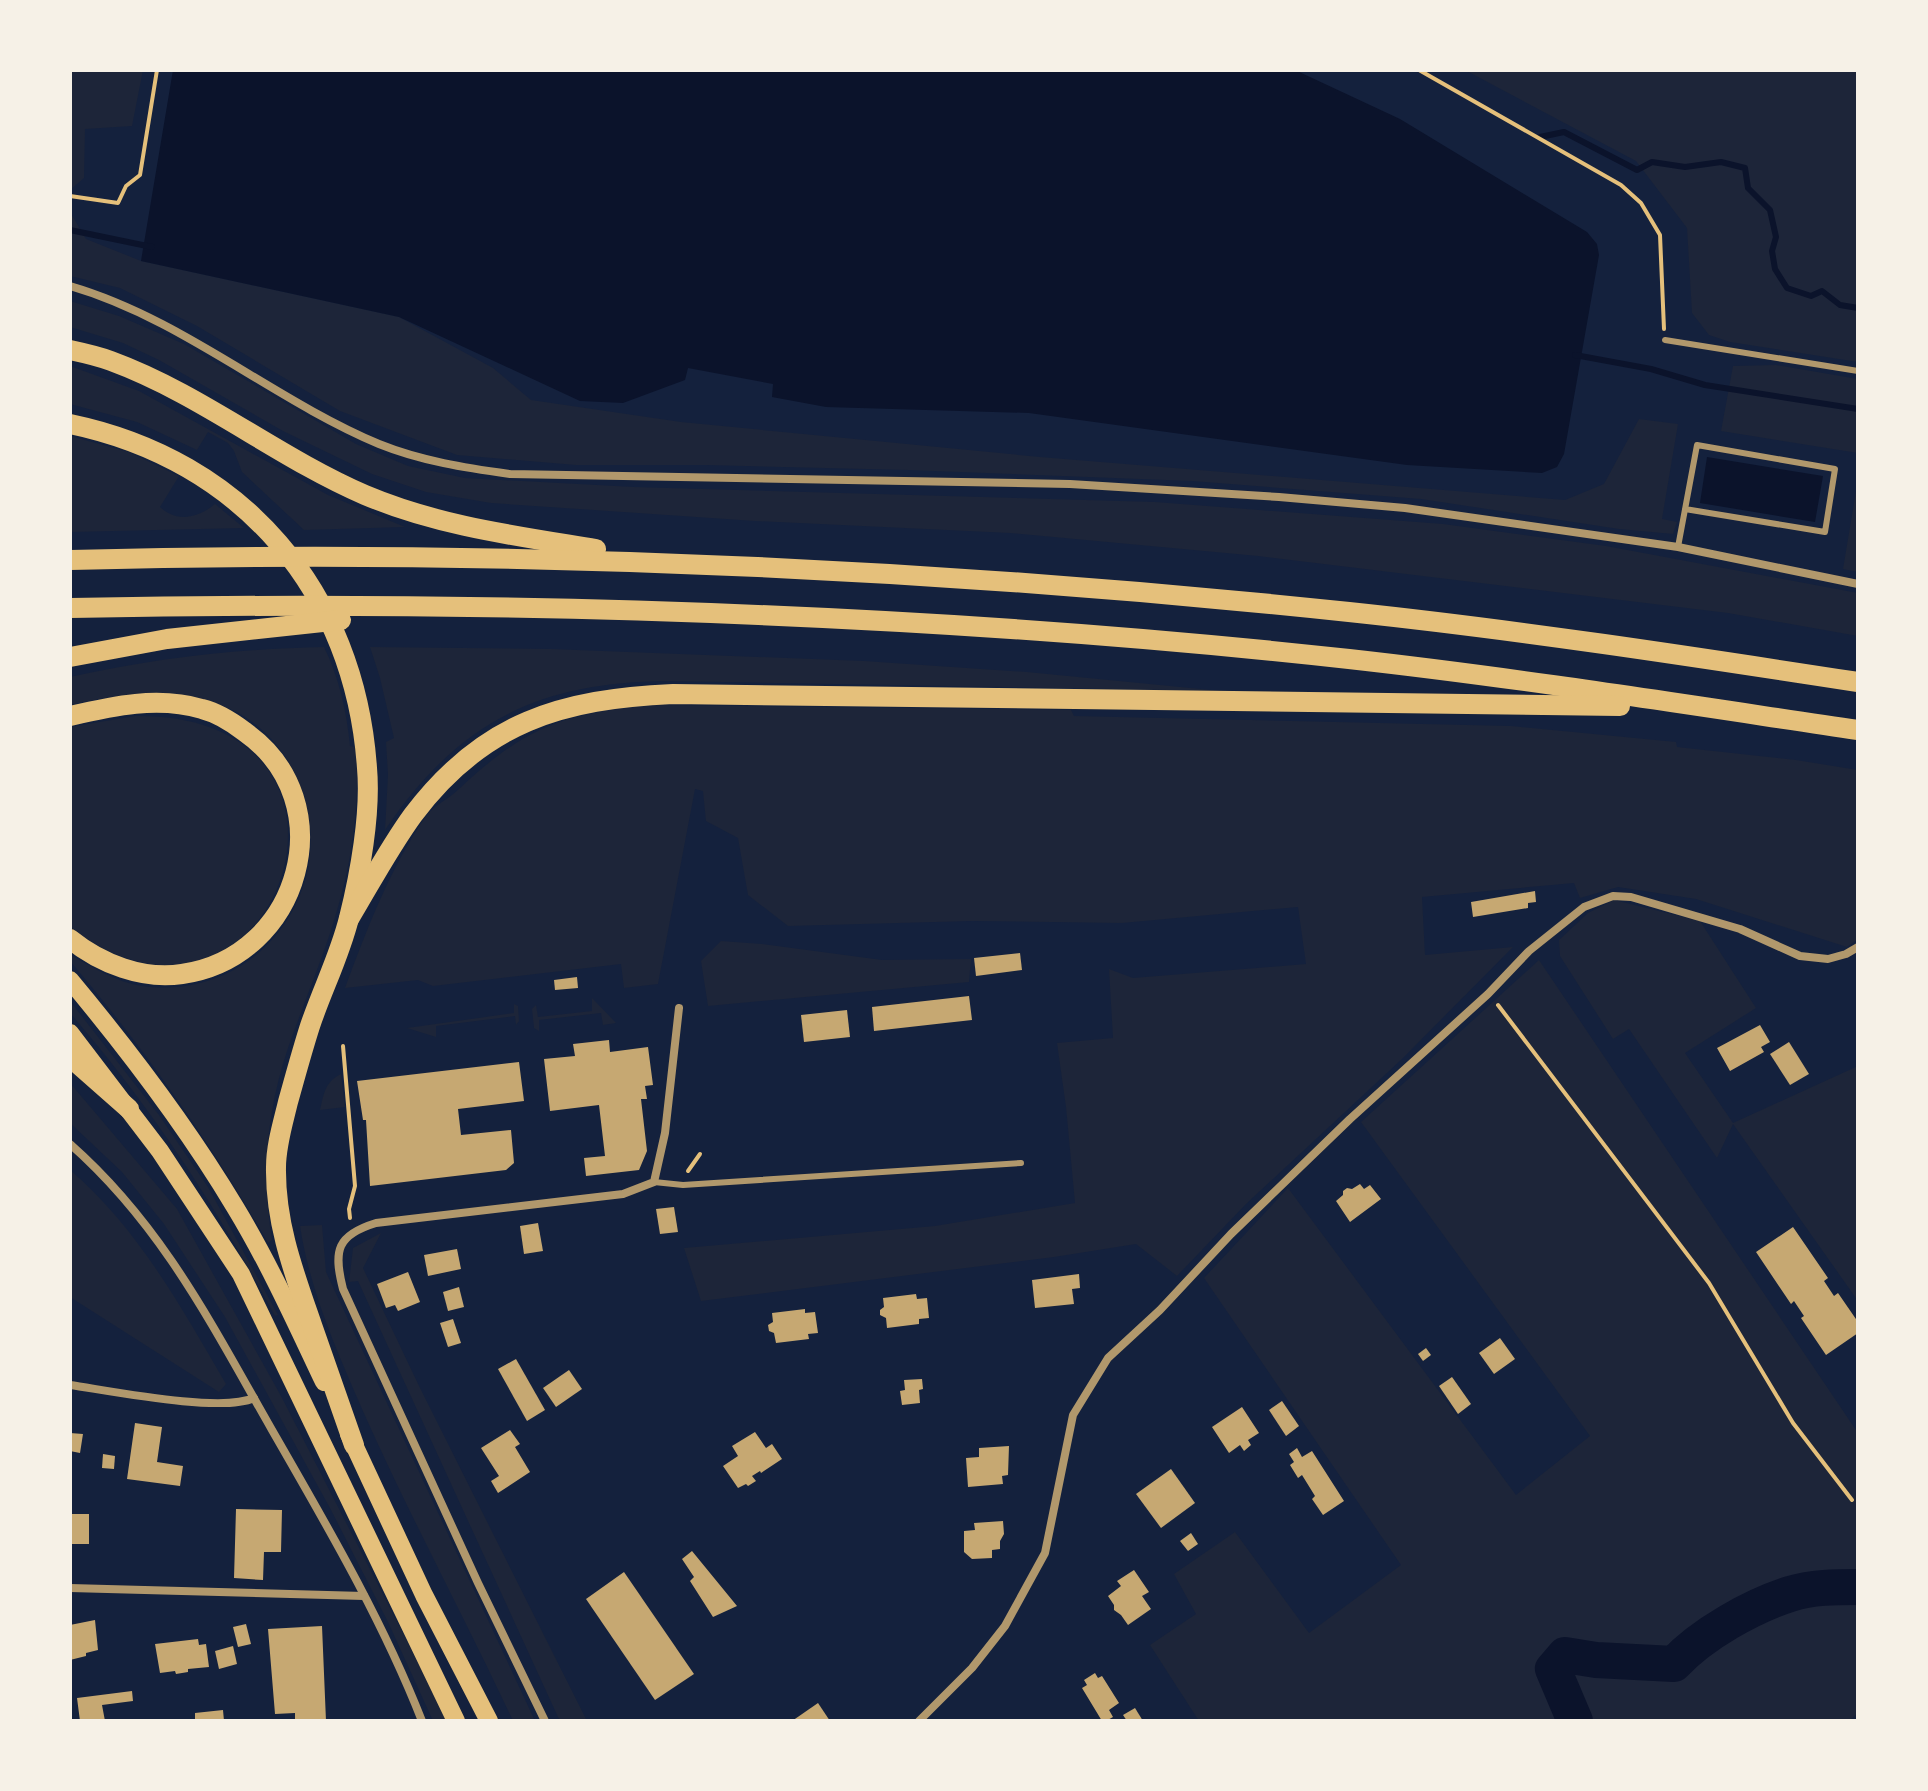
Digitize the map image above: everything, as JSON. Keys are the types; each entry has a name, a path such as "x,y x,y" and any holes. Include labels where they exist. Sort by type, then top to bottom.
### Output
{"highway":[{"path":"70,350 111,361 151,379 313,469 406,511 487,531 682,563"},
{"path":"70,424 128,440 192,471 238,501 294,563 320,600 352,677 368,769 365,815 349,919 310,1027 282,1125 275,1163 277,1202 288,1256 354,1445"},
{"path":"70,560 349,556 682,563 1004,580 1334,610 1479,627 1858,682"},
{"path":"70,608 439,605 676,610 888,621 1158,641 1362,661 1858,730"},
{"path":"70,657 167,639 369,617 439,605"},
{"path":"349,919 412,817 457,765 484,745 532,720 574,705 625,696 673,694 1697,706"},
{"path":"70,716 115,706 148,703 203,709 228,720 268,751 283,774 298,816 300,837 296,878 286,902 256,940 236,956 213,967 180,975 152,976 115,965 70,939"},
{"path":"70,1057 129,1109"}],"main road":[{"path":"70,980 137,1063 236,1208 281,1291 424,1595 489,1721"},
{"path":"70,1033 196,1203 241,1274 456,1721"}],"street":[{"path":"70,286 104,296 190,338 274,391 379,444 460,467 510,474 1070,484 1279,497 1405,508 1678,547 1858,584"},
{"path":"919,1721 972,1668 1005,1626 1045,1553 1073,1415 1108,1358 1350,1119 1568,918 1584,907 1613,896 1660,904 1740,929 1800,956 1828,959 1858,947"},
{"path":"545,1721 471,1569 343,1289 338,1271 341,1243 353,1230 376,1223 623,1194 654,1182 665,1133 679,1008"},
{"path":"70,1144 121,1196 188,1282 224,1341 364,1596 422,1721"},
{"path":"70,1385 206,1403 242,1404 254,1398"},
{"path":"70,1588 364,1596"}],"lane":[{"path":"1665,340 1858,371"},
{"path":"1678,547 1685,509 1697,445 1835,469 1825,532 1685,509"},
{"path":"654,1182 683,1185 1021,1163"}],"path":[{"path":"70,196 118,203 126,186 140,175 157,70"},
{"path":"1419,70 1621,185 1641,203 1660,235 1665,340"},
{"path":"1488,994 1709,1283 1793,1423 1852,1500"},
{"path":"343,1046 355,1186 349,1209"},
{"path":"683,1185 689,1167 700,1154"}],"shaded area":[{"path":"70,70 143,70 132,126 85,129 84,178 70,190"},
{"path":"173,70 1295,70 1400,119 1587,232 1597,244 1599,255 1564,454 1557,467 1542,473 1407,465 1029,413 826,407 772,397 773,384 688,368 685,380 623,403 580,401 399,317 141,261"},
{"path":"1465,70 1858,70 1858,362 1730,342 1709,335 1692,313 1687,228 1636,161"},
{"path":"70,212 86,239 141,261 399,317 493,368 531,400 681,422 1040,457 1565,500 1604,484 1639,419 1678,424 1662,519 1677,522 1673,534 1619,529 1421,499 1192,481 908,470 576,465 457,455 340,411 197,326 120,288 70,276"},
{"path":"70,301 119,316 184,344 356,444 408,466 465,478 634,487 1155,502 1443,524 1606,546 1858,593 1858,636 1728,613 1258,556 1010,533 755,521 491,503 426,492 372,474 283,431 159,360 123,343 70,327"},
{"path":"1776,365 1858,379 1858,453 1721,431 1733,366"},
{"path":"70,366 139,391 328,495 405,527 304,530 242,472 228,443 208,432 197,450 137,422 70,404"},
{"path":"70,436 129,452 179,476 160,507 167,512 188,517 202,513 215,504 244,528 70,532"},
{"path":"1707,457 1823,476 1815,522 1700,503"},
{"path":"1858,479 1858,572 1843,569"},
{"path":"324,647 342,695 350,746 356,747 355,820 337,912 288,1048 275,1095 268,1143 267,1191 272,1240 268,1243 224,1169 176,1098 125,1028 70,961 70,955 113,978 142,986 186,986 225,974 259,953 285,924 302,888 310,850 307,809 292,768 281,750 259,727 241,715 213,702 172,695 130,695 70,705 70,677 196,656"},
{"path":"370,647 551,649 864,661 1027,672 1221,691 668,681 622,683 579,690 541,700 505,715 472,736 442,761 385,830 386,742 394,738"},
{"path":"656,705 1071,710 1074,716 1511,726 1676,742 1677,747 1858,770 1858,939 1847,947 1696,899 1618,887 1580,898 1574,883 1422,897 1425,955 1513,947 1402,1059 1246,1204 1177,1276 1136,1244 701,1301 684,1248 935,1226 1075,1203 1057,1043 1113,1038 1109,969 1133,978 1306,964 1298,907 1122,923 972,921 788,926 748,895 738,838 706,821 703,791 695,789 658,984 624,988 621,964 433,986 418,980 345,988 390,878 413,836 433,809 505,750 548,726 596,713"},
{"path":"135,716 218,731 268,770 287,823 281,879 252,928 204,959 142,963 70,927 70,727"},
{"path":"1614,900 1700,921 1756,1008 1685,1053 1733,1123 1858,1066 1858,1301 1733,1124 1717,1158 1629,1029 1613,1039 1560,956 1559,940 1588,913"},
{"path":"721,941 882,960 971,959 969,982 708,1006 701,961"},
{"path":"1539,960 1858,1433 1858,1713 1849,1721 1199,1721 1150,1645 1196,1614 1174,1574 1235,1532 1309,1633 1401,1565 1204,1278 1288,1188 1516,1495 1590,1436 1361,1122"},
{"path":"592,998 616,1023 603,1025 601,1013 539,1020 539,1031 534,1028 532,1009 536,1005 538,1017 592,1011"},
{"path":"70,1001 159,1115 208,1187 278,1315 275,1316 229,1235 156,1122 70,1013"},
{"path":"514,1004 518,1006 519,1021 516,1025 515,1016 436,1026 436,1037 407,1028 514,1013"},
{"path":"341,1074 345,1107 320,1110 328,1084"},
{"path":"70,1083 177,1209 281,1396 448,1721 433,1721 388,1622 331,1510 225,1317 164,1224 122,1172 70,1123"},
{"path":"70,1170 117,1217 157,1270 226,1384 219,1392 70,1297"},
{"path":"322,1225 326,1272 535,1721 513,1721 352,1387 317,1297 304,1250 300,1226"},
{"path":"381,1233 363,1268 587,1721 561,1721 558,1717 358,1281 349,1282 353,1248"}],"building":[{"path":"1535,891 1536,902 1528,903 1528,908 1473,917 1471,902"},
{"path":"1020,953 1022,970 976,976 974,958"},
{"path":"577,977 578,988 555,990 554,980"},
{"path":"969,996 972,1020 874,1031 872,1007"},
{"path":"847,1010 850,1037 804,1042 801,1015"},
{"path":"1760,1025 1770,1042 1761,1047 1764,1052 1730,1071 1717,1048"},
{"path":"609,1040 610,1052 648,1047 653,1085 645,1086 647,1099 641,1099 647,1151 639,1170 586,1176 584,1158 605,1156 599,1105 550,1111 544,1059 575,1056 573,1044"},
{"path":"1789,1042 1809,1074 1790,1085 1770,1054"},
{"path":"519,1062 524,1101 458,1109 461,1135 511,1130 514,1163 506,1170 370,1186 366,1120 363,1120 357,1081"},
{"path":"1360,1184 1364,1189 1370,1185 1381,1199 1350,1222 1336,1201 1347,1188 1352,1189"},
{"path":"674,1207 678,1232 660,1234 656,1209"},
{"path":"538,1223 543,1251 524,1254 520,1226"},
{"path":"1793,1227 1828,1278 1824,1281 1834,1296 1838,1293 1858,1322 1858,1333 1826,1355 1801,1318 1804,1316 1794,1301 1791,1304 1756,1252"},
{"path":"457,1249 461,1269 428,1276 424,1255"},
{"path":"408,1272 420,1302 398,1311 395,1305 386,1308 377,1284"},
{"path":"1079,1274 1080,1288 1072,1289 1074,1304 1035,1308 1032,1280"},
{"path":"459,1287 464,1307 448,1311 443,1292"},
{"path":"916,1294 917,1299 927,1298 929,1318 919,1319 919,1324 887,1328 886,1318 880,1315 884,1307 883,1298"},
{"path":"805,1309 805,1313 815,1312 818,1333 808,1334 809,1339 776,1343 768,1325 773,1322 772,1313"},
{"path":"453,1319 461,1343 448,1347 440,1323"},
{"path":"1500,1338 1515,1359 1494,1374 1479,1353"},
{"path":"1426,1348 1431,1355 1423,1361 1418,1354"},
{"path":"516,1359 545,1410 527,1421 498,1369"},
{"path":"569,1370 582,1389 556,1407 543,1388"},
{"path":"1452,1377 1471,1404 1458,1414 1439,1386"},
{"path":"922,1379 920,1403 902,1405 900,1391 905,1390 904,1380"},
{"path":"1282,1401 1299,1426 1286,1436 1269,1410"},
{"path":"1242,1407 1259,1433 1248,1440 1251,1445 1244,1451 1240,1445 1229,1453 1212,1427"},
{"path":"135,1423 162,1427 157,1462 183,1466 180,1486 127,1479"},
{"path":"510,1430 520,1444 515,1447 530,1472 498,1493 491,1481 499,1476 481,1448"},
{"path":"755,1432 766,1448 772,1444 782,1459 752,1476 756,1481 738,1488 723,1466 738,1456 732,1446"},
{"path":"70,1433 83,1434 80,1453 70,1451"},
{"path":"1009,1446 1008,1475 1002,1476 1003,1484 968,1487 966,1458 979,1457 979,1448"},
{"path":"1297,1448 1302,1457 1312,1451 1344,1501 1323,1515 1302,1475 1298,1478 1290,1465 1294,1462 1289,1454"},
{"path":"103,1454 115,1456 114,1469 102,1468"},
{"path":"1171,1469 1195,1503 1161,1528 1136,1494"},
{"path":"236,1509 282,1510 281,1552 264,1552 263,1580 234,1578"},
{"path":"70,1514 89,1514 89,1544 70,1544"},
{"path":"1003,1521 1000,1549 992,1550 992,1558 972,1559 964,1552 964,1531 975,1530 974,1523"},
{"path":"1191,1533 1198,1544 1188,1551 1180,1541"},
{"path":"692,1551 737,1606 713,1617 690,1581 694,1577 682,1559"},
{"path":"1134,1570 1149,1592 1142,1596 1151,1609 1128,1625 1114,1610 1108,1596 1121,1586 1117,1581"},
{"path":"624,1572 694,1674 655,1700 586,1599"},
{"path":"95,1620 98,1650 70,1660 70,1625"},
{"path":"246,1624 251,1644 238,1647 233,1627"},
{"path":"322,1626 326,1721 295,1721 295,1713 275,1714 268,1629"},
{"path":"198,1639 199,1645 206,1644 209,1667 188,1669 188,1672 176,1674 175,1671 160,1673 155,1644"},
{"path":"233,1646 237,1664 219,1669 215,1651"},
{"path":"1095,1673 1098,1678 1102,1676 1119,1703 1109,1710 1113,1717 1106,1721 1102,1721 1082,1688 1087,1685 1084,1680"},
{"path":"132,1691 133,1701 102,1705 105,1721 80,1721 77,1698"},
{"path":"818,1703 830,1721 792,1721"},
{"path":"1135,1708 1143,1721 1127,1721 1123,1715"},
{"path":"223,1710 224,1721 195,1721 195,1713"}],"waterway":[{"path":"1540,137 1564,132 1637,170 1652,162 1685,167 1721,162 1745,168 1748,188 1770,210 1776,237 1772,251 1775,269 1787,288 1811,296 1822,291 1840,305 1858,308"},
{"path":"70,230 152,247"},
{"path":"1575,355 1651,369 1705,385 1858,409"},
{"path":"1575,1721 1553,1669 1565,1655 1596,1660 1674,1664 1713,1632 1775,1599 1807,1590 1858,1587"}]}
